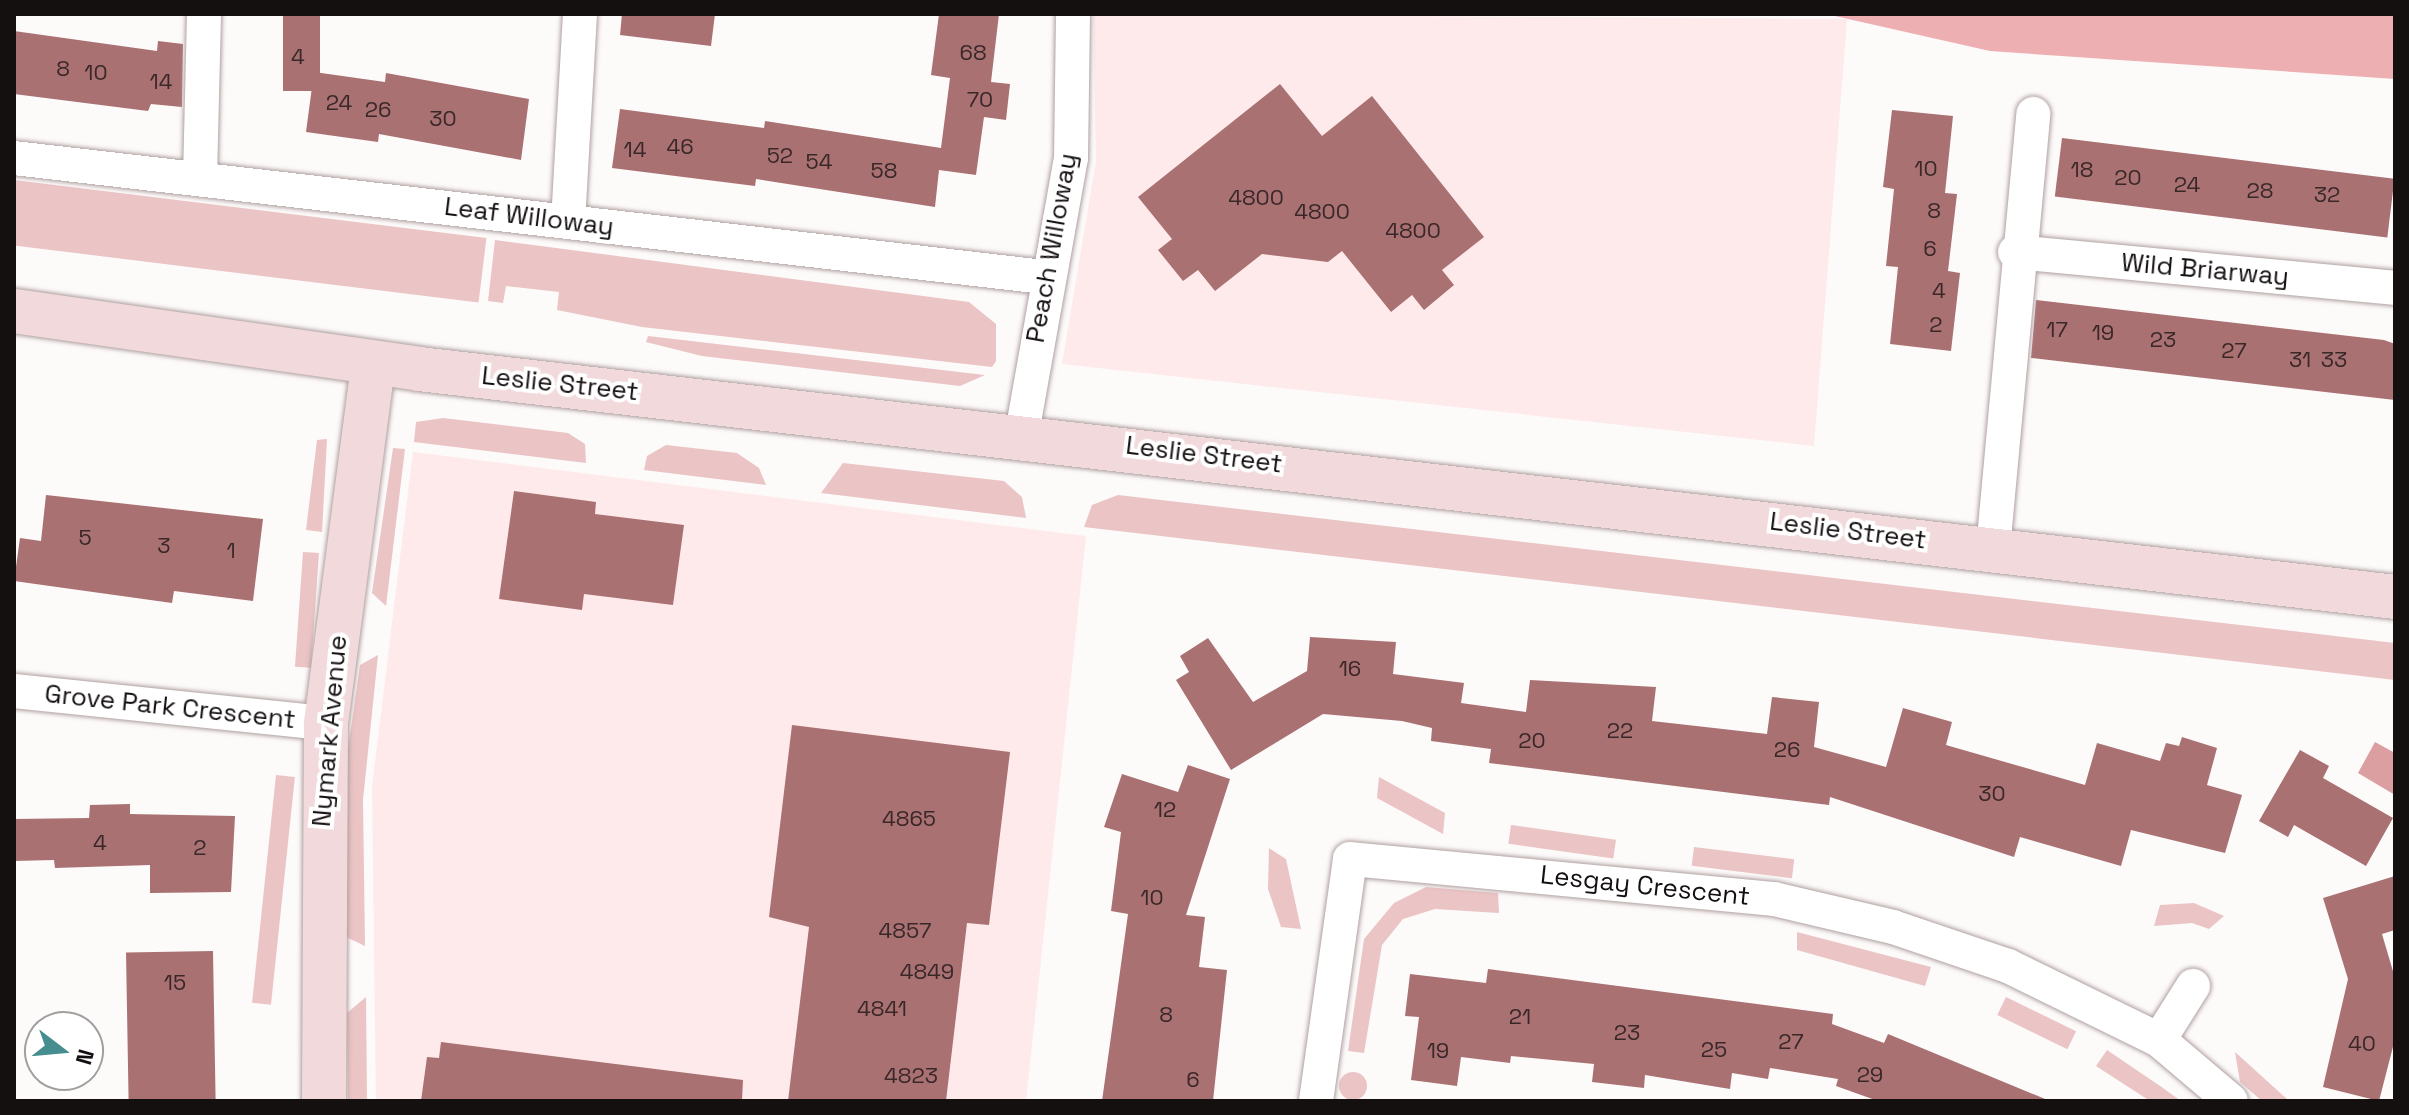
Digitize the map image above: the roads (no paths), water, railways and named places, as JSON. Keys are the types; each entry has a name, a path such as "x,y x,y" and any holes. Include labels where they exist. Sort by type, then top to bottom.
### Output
{"main road":[{"name":"Leslie Street","path":"14,311 373,364 1022,433 2395,597"},
{"name":"Nymark Avenue","path":"324,1101 326,723 373,364"}],"street":[{"path":"200,178 204,14"},
{"path":"568,222 580,14"},
{"name":"Peach Willoway","path":"1022,433 1044,277 1071,158 1073,14"},
{"path":"1993,549 2015,252 2033,114"},
{"name":"Leaf Willoway","path":"14,158 1044,277"},
{"name":"Wild Briarway","path":"2015,252 2395,288"},
{"name":"Grove Park Crescent","path":"14,691 326,723"},
{"name":"Lesgay Crescent","path":"1316,1101 1350,859 1790,903 2008,966 2159,1040 2231,1101"},
{"path":"2159,1040 2193,986"}]}
